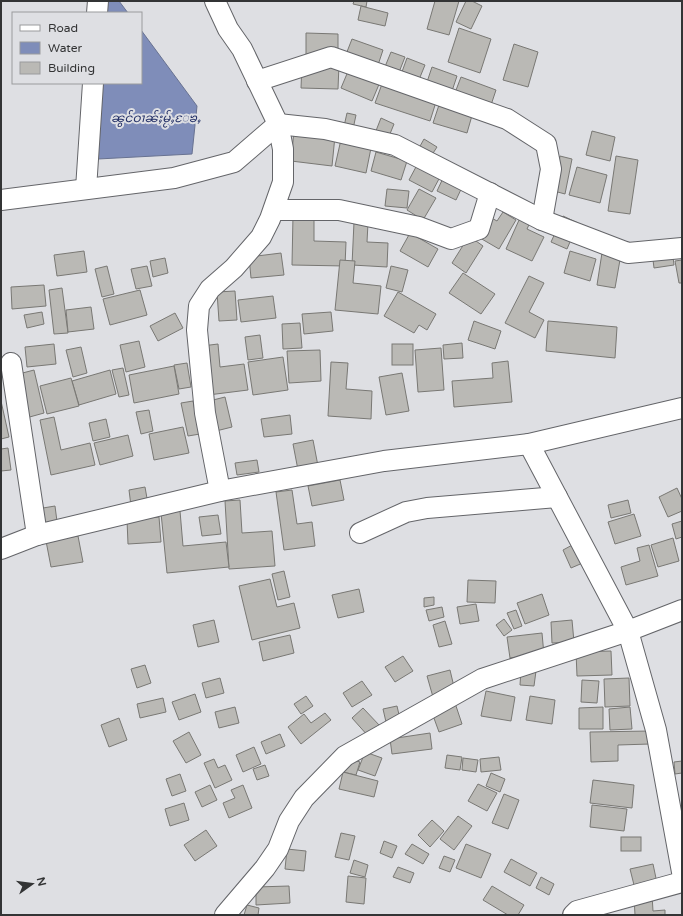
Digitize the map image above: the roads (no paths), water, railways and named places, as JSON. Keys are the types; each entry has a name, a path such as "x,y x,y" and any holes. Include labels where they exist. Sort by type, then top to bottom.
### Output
{"street":[{"path":"98,1 98,12"},
{"path":"215,1 228,29 242,49 278,124 283,149 283,182 274,210 261,237 234,268 210,289 199,306 197,330 205,413 220,491"},
{"path":"257,81 331,57 507,119 546,144 551,169 542,220"},
{"path":"86,189 93,84"},
{"path":"1,200 174,178 234,162 278,124 325,129 395,145 542,220 628,253 682,248"},
{"path":"274,210 339,210 419,227 451,239 479,229 490,193"},
{"path":"11,363 37,534"},
{"path":"1,549 37,534 220,491 384,461 529,444 682,408"},
{"path":"529,444 628,630 656,730 682,872"},
{"path":"360,533 406,512 427,508 557,497"},
{"path":"225,915 265,868 278,849 288,821 304,798 345,756 482,679 628,630 682,610"},
{"path":"573,915 577,912 682,882"}],"water":[{"path":"91,1 119,1 127,12 90,12"},
{"name":"ၼွင်ဝၢၼ်ႈမႂ်ႇႄၶႇ","path":"142,31 197,106 192,154 79,160 85,84 142,84"}]}
